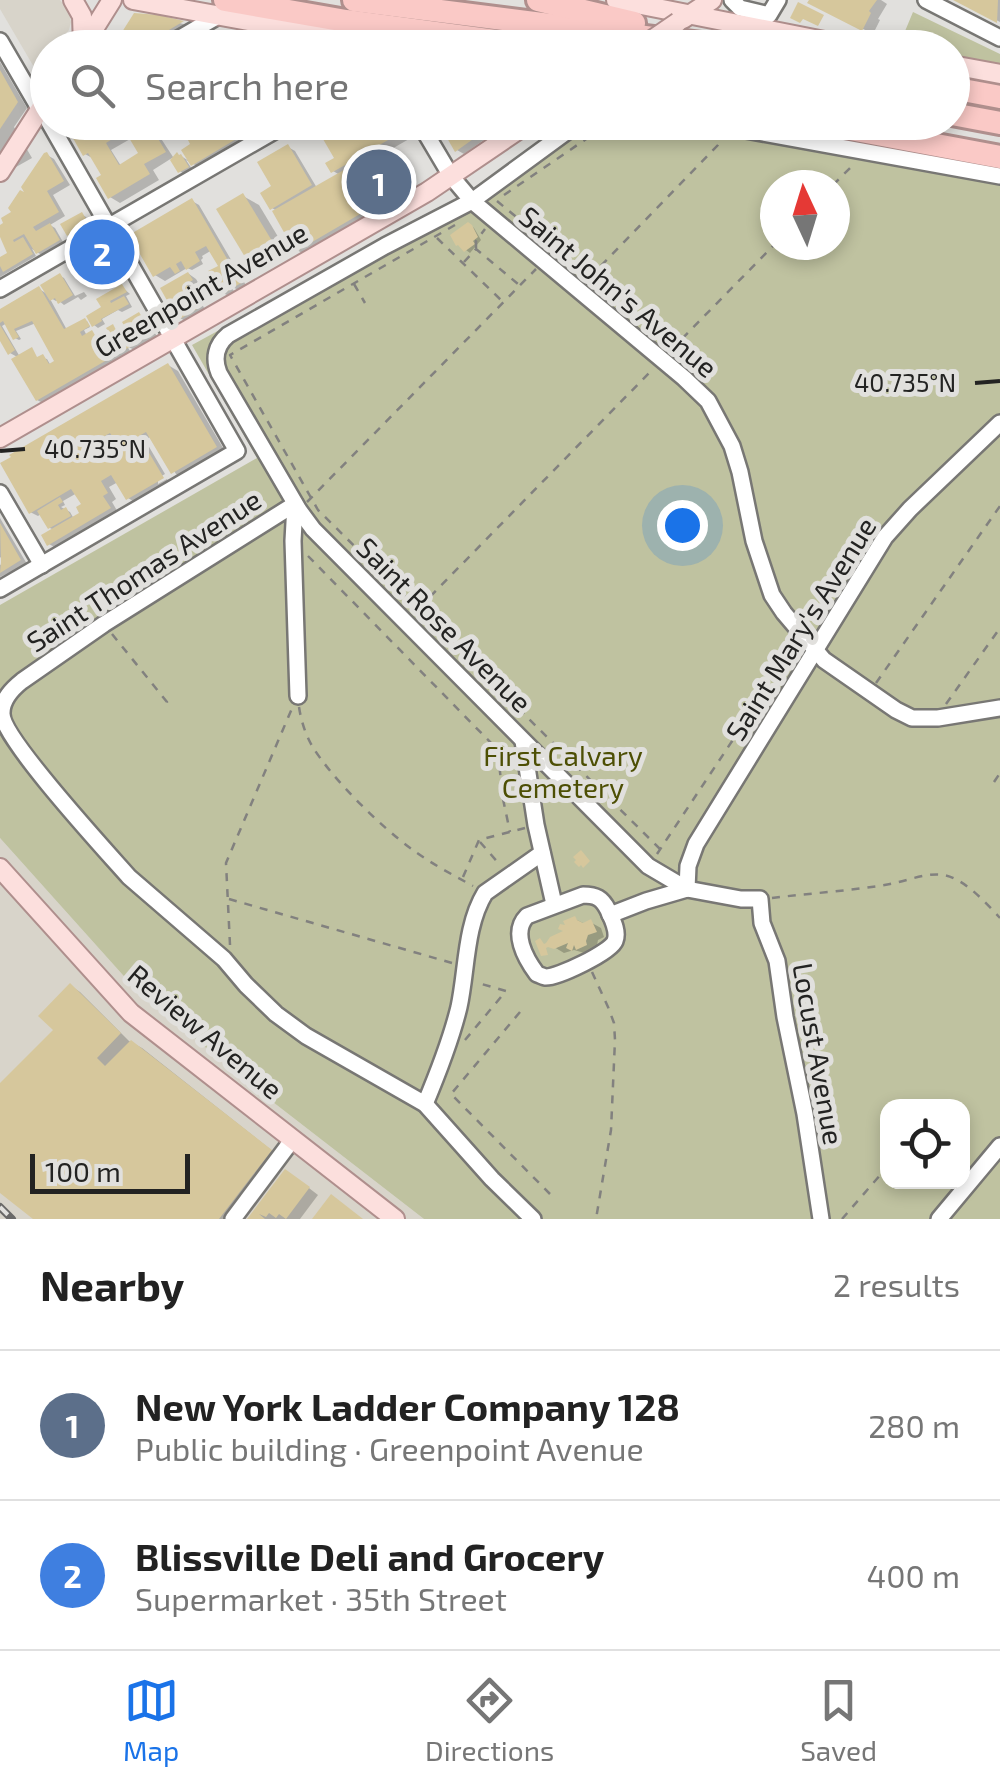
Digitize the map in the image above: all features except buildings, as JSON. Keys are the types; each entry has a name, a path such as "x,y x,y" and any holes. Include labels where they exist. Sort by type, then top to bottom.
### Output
{"highway":[{"path":"354,0 595,30"},
{"path":"538,0 659,30"},
{"path":"221,8 280,10 418,30"},
{"path":"970,91 1000,97"},
{"path":"970,117 1000,123"},
{"path":"970,137 1000,143"},
{"path":"910,140 1000,157"}],"main road":[{"path":"73,0 82,30"},
{"path":"93,30 112,0"},
{"path":"133,0 221,8 310,30"},
{"path":"616,0 684,18 754,30"},
{"path":"666,30 712,0"},
{"path":"970,68 1000,74"},
{"path":"0,172 8,149 30,128"},
{"name":"Greenpoint Avenue","path":"0,438 174,338 392,202 451,176 504,140"},
{"name":"Review Avenue","path":"0,868 124,1007 395,1219"}],"street":[{"path":"732,0 740,8 769,15 778,0"},
{"path":"926,0 1000,38"},
{"path":"189,30 221,8"},
{"path":"0,40 30,87"},
{"path":"0,589 237,451 61,140"},
{"path":"0,289 259,140"},
{"name":"Saint John's Avenue","path":"430,140 451,176 483,210 543,261 668,353 700,392 726,433 740,472 763,572 778,604 828,664 912,718 1000,708"},
{"path":"483,210 560,140"},
{"path":"798,140 1000,176"},
{"name":"Saint Rose Avenue","path":"483,210 385,246 228,335 219,344 216,356 219,373 302,504 313,529 648,866 686,889"},
{"name":"Saint Mary's Avenue","path":"686,889 688,866 696,844 893,526 1000,423"},
{"path":"0,493 42,565"},
{"path":"298,696 293,540 302,504"},
{"name":"Saint Thomas Avenue","path":"302,504 104,624 22,680 11,690 3,708 4,724 25,756 129,877 231,966 262,1002 296,1029 425,1104 533,1219"},
{"path":"523,740 536,825 554,904"},
{"path":"425,1104 457,1015 475,915 485,893 542,853"},
{"path":"610,915 686,889 760,899"},
{"path":"583,894 594,896 602,900 616,928 609,950 549,977 532,968 520,940 519,926 527,916 554,904 583,894"},
{"name":"Locust Avenue","path":"760,899 762,923 777,962 821,1219"},
{"path":"232,1219 293,1140"},
{"path":"939,1219 1000,1146"}],"path":[{"path":"584,140 496,200 668,353"},
{"path":"588,278 720,140"},
{"path":"847,170 859,151"},
{"path":"483,210 230,356 302,504 332,524 660,848"},
{"path":"462,263 476,250 483,210"},
{"path":"436,237 503,302"},
{"path":"476,250 520,285"},
{"path":"417,610 760,259"},
{"path":"302,504 543,261"},
{"path":"354,284 365,304"},
{"path":"869,692 1000,506"},
{"path":"293,540 493,744 498,754 510,832"},
{"path":"104,624 167,702 164,708"},
{"path":"938,718 1000,628"},
{"path":"648,866 804,634"},
{"path":"298,696 307,736 337,779 417,854 485,893"},
{"path":"231,966 226,862 298,696"},
{"path":"994,782 1000,774"},
{"path":"480,840 536,825"},
{"path":"462,880 480,840"},
{"path":"480,840 509,877"},
{"path":"760,899 853,890 943,874 975,893 1000,918"},
{"path":"227,899 465,973 506,991 467,1037"},
{"path":"587,960 614,1023 615,1040 610,1130 596,1219"},
{"path":"520,1012 451,1094 550,1194"},
{"path":"842,1219 880,1175"}],"shaded area":[{"path":"0,0 60,0 68,9 71,22 69,30 30,30 30,60 0,9"},
{"path":"0,838 139,993 424,1219 0,1219"}],"green space":[{"path":"913,12 950,30 906,30"},
{"path":"970,40 1000,54 1000,66 970,63"},
{"name":"First Calvary Cemetery","path":"543,140 841,140 1000,168 1000,1219 424,1219 139,993 0,838 0,605 257,458 192,345 467,195"}],"railway":[{"path":"0,1207 12,1219"}],"place":[{"name":"New York Ladder Company 128","path":"379,182"},
{"name":"Blissville Deli and Grocery","path":"102,252"}]}
